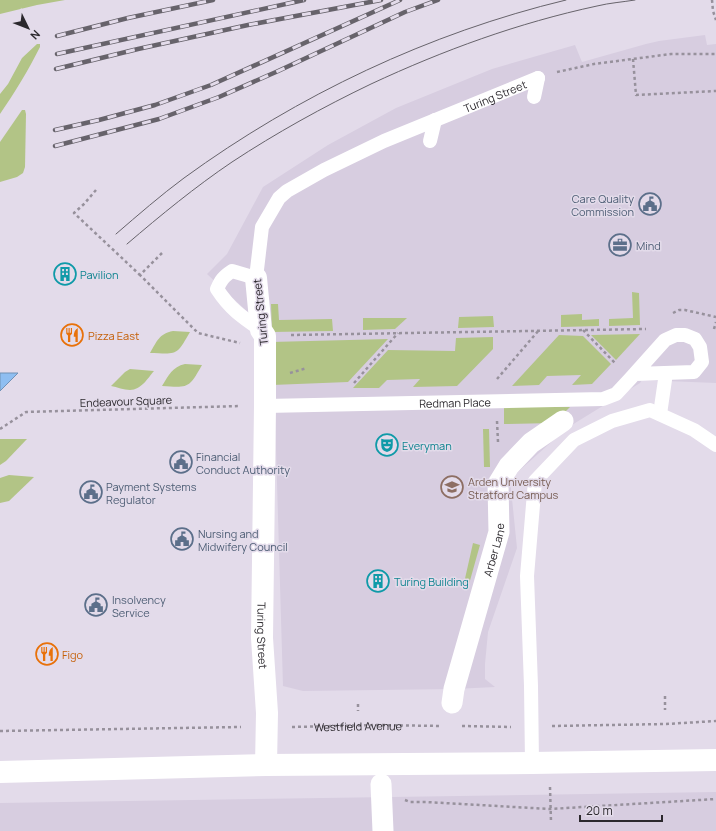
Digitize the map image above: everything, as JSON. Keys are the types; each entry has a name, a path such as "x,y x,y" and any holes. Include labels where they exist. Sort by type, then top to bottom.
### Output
{"street":[{"name":"Turing Street","path":"256,278 263,338 255,406 262,638 267,727 266,765"},
{"name":"Arber Lane","path":"452,703 454,689 499,532 498,484 510,466 531,443 563,421"},
{"path":"0,772 266,765 716,760"},
{"path":"381,784 383,831"}],"lane":[{"path":"534,97 538,78"},
{"name":"Turing Street","path":"256,278 262,227 279,198 287,191 324,170 384,141 538,78"},
{"path":"430,141 435,120"},
{"path":"256,278 232,271 220,281 217,289 223,299 263,338"},
{"name":"Redman Place","path":"255,406 603,399 616,394 665,340 676,334 685,335 695,339 700,347 702,362 694,372 635,374"},
{"path":"660,414 666,373"},
{"path":"532,763 528,576 535,480 574,440 612,421 650,410 694,430 716,445"}],"path":[{"path":"712,0 716,20"},
{"path":"538,78 594,64 671,54 716,54"},
{"path":"633,59 636,95 716,91"},
{"path":"96,190 74,213 140,275 198,333 263,338 398,333 649,328"},
{"path":"140,275 162,253"},
{"path":"478,401 539,330"},
{"path":"583,330 615,363"},
{"path":"335,404 398,333"},
{"name":"Endeavour Square","path":"0,429 26,412 255,406"},
{"path":"665,696 665,710"},
{"path":"358,704 358,711"},
{"path":"458,726 666,724 716,720"},
{"name":"Westfield Avenue","path":"0,731 378,725 442,726"},
{"path":"550,792 551,822"},
{"path":"403,800 410,802 550,809 716,799"}],"shaded area":[{"path":"705,35 707,45 716,44 716,383 642,380 640,383 567,428 510,479 517,548 488,632 485,679 495,687 303,691 283,686 275,415 253,317 207,274 227,254 263,187 328,145 396,108 492,69 575,45 582,62 659,41"},
{"path":"716,792 716,831 0,831 0,803"}],"green space":[{"path":"0,0 65,0 0,14"},
{"path":"37,44 40,44 40,47 0,114 0,94 8,84 22,58"},
{"path":"22,110 25,110 26,114 25,167 23,173 17,177 0,182 0,142"},
{"path":"632,292 639,293 640,325 609,326 609,319 633,318"},
{"path":"271,304 278,304 279,320 332,319 333,331 272,332"},
{"path":"582,314 582,320 599,319 599,326 561,327 561,315"},
{"path":"493,316 494,327 458,328 459,317"},
{"path":"363,318 407,318 395,329 363,330"},
{"path":"173,331 190,332 179,349 175,352 166,354 150,353 161,336"},
{"path":"640,334 616,360 591,335"},
{"path":"559,335 583,336 611,364 592,384 572,385 581,375 547,376 539,385 512,386"},
{"path":"493,337 493,349 457,386 413,387 420,379 387,380 379,388 353,388 388,350 455,351 456,338"},
{"path":"388,339 348,382 272,385 271,342"},
{"path":"185,364 202,365 191,382 187,385 178,387 162,386 174,369"},
{"path":"130,369 154,371 138,388 125,390 111,386 125,372"},
{"path":"504,407 570,407 554,423 504,424"},
{"path":"483,429 489,429 490,467 484,467"},
{"path":"0,439 27,439 6,461 0,465"},
{"path":"9,475 34,477 9,501 0,503 0,478"},
{"path":"473,543 480,545 469,584 464,583"}],"water":[{"path":"0,373 18,373 0,391"}],"tram line":[{"path":"116,234 184,178 228,148 319,94 366,70 415,49 465,30 566,0"},
{"path":"127,244 178,202 232,162 300,121 371,84 426,60 510,29 602,5 635,0"}],"railway":[{"path":"57,36 128,18 213,0"},
{"path":"57,54 304,0"},
{"path":"56,69 248,25 381,0"},
{"path":"55,130 155,105 211,85 400,0"},
{"path":"55,146 159,119 219,97 405,12 438,0"}],"place":[{"name":"Care Quality Commission","path":"650,204"},
{"name":"Mind","path":"620,245"},
{"name":"Pavilion","path":"65,274"},
{"name":"Pizza East","path":"72,335"},
{"name":"Everyman","path":"387,445"},
{"name":"Financial Conduct Authority","path":"181,462"},
{"name":"Arden University Stratford Campus","path":"452,487"},
{"name":"Payment Systems Regulator","path":"91,492"},
{"name":"Nursing and Midwifery Council","path":"182,539"},
{"name":"Turing Building","path":"378,581"},
{"name":"Insolvency Service","path":"96,605"},
{"name":"Figo","path":"47,654"}]}
